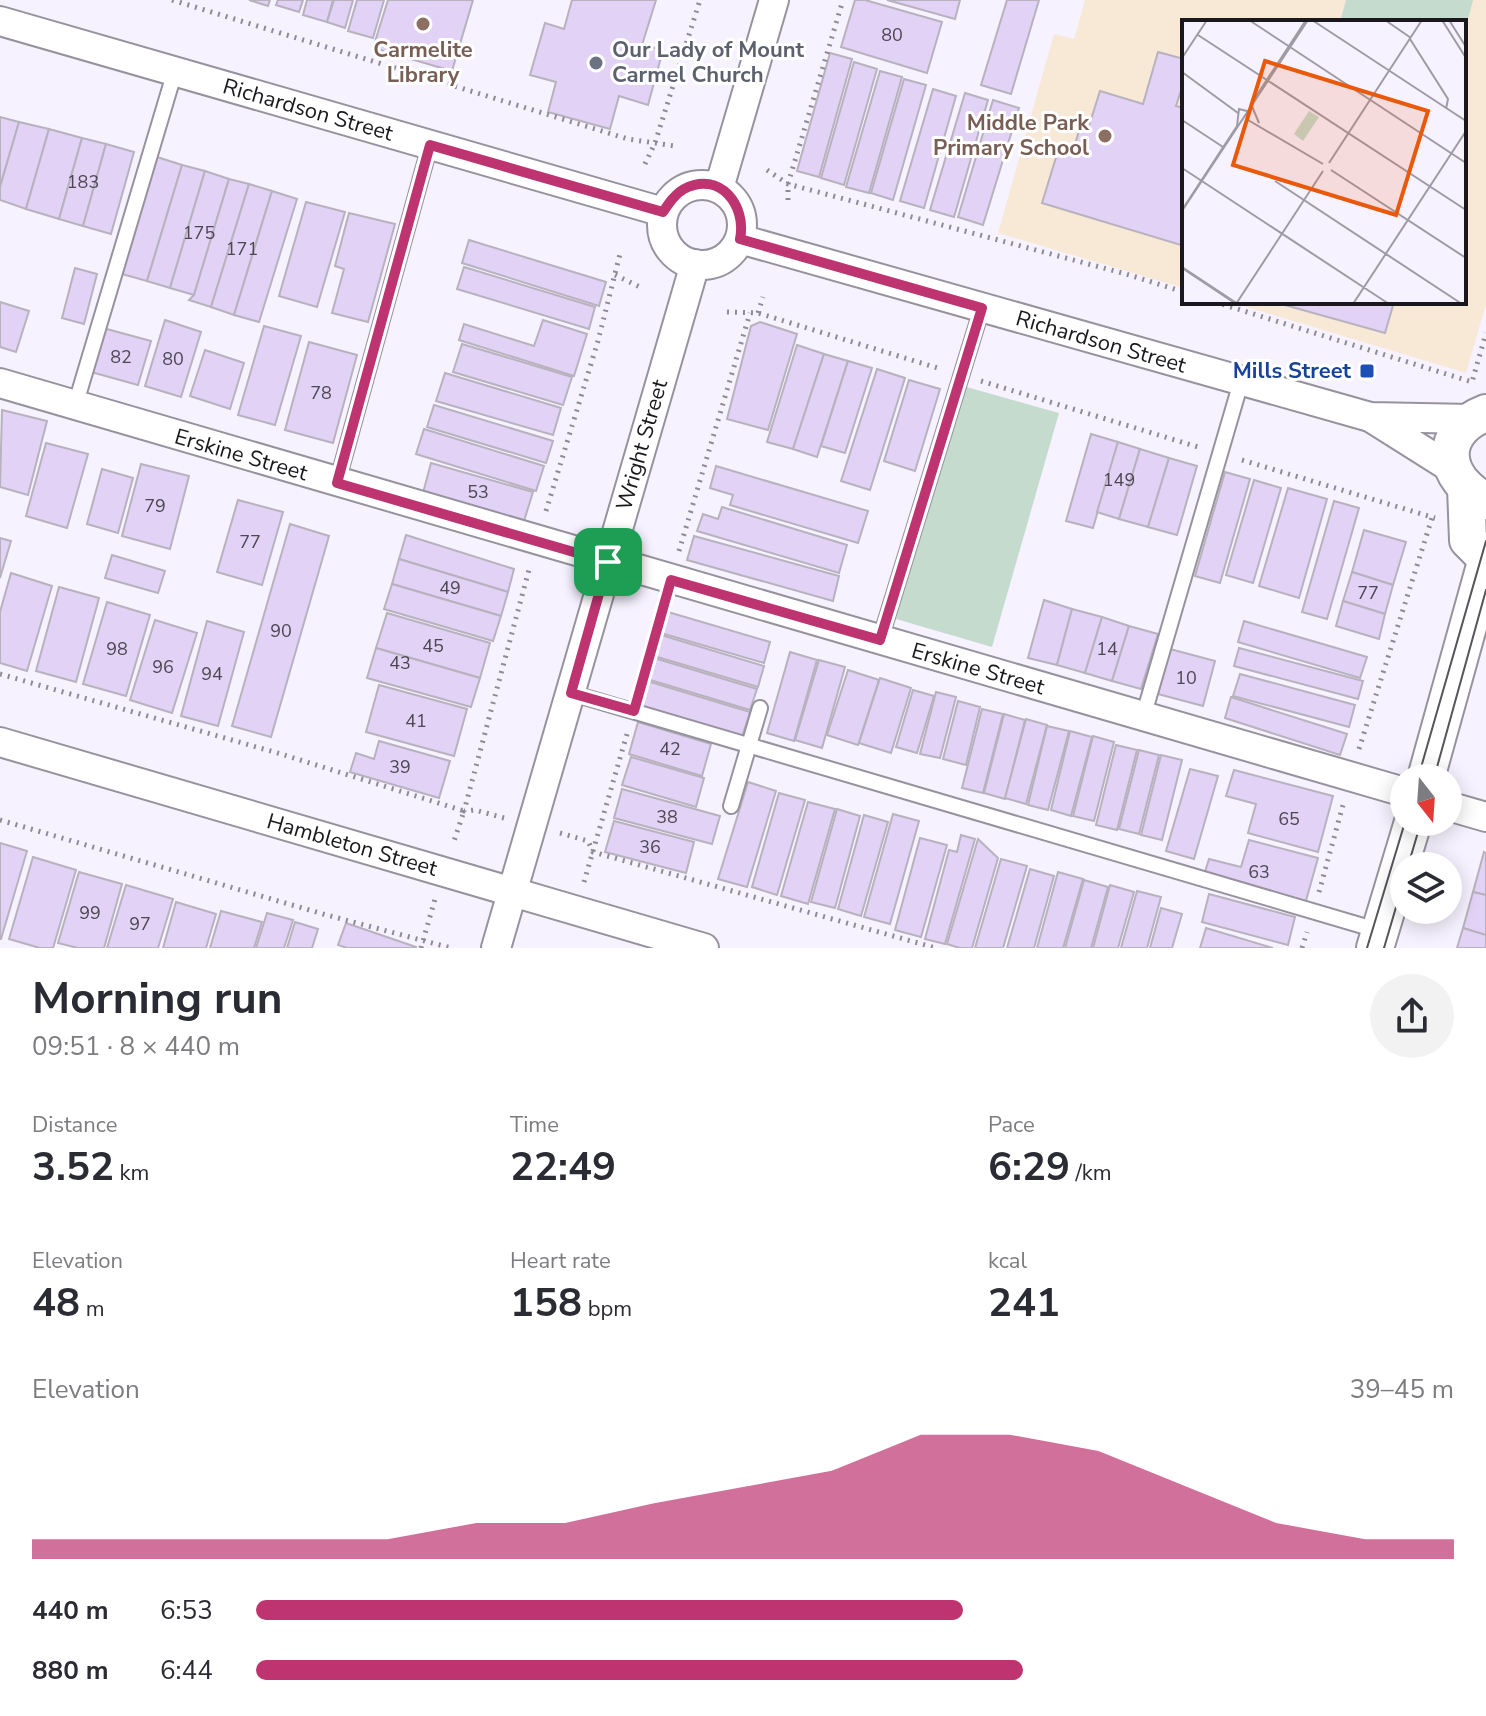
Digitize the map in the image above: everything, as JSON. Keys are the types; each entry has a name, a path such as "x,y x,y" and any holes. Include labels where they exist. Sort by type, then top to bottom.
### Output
{"street":[{"path":"719,188 774,0"},
{"name":"Richardson Street","path":"0,21 663,212"},
{"path":"694,185 719,188 731,196 740,209 743,224 740,239 727,257 706,265 695,264 674,254 667,244 663,233 663,212 682,190 694,185"},
{"name":"Richardson Street","path":"740,239 1370,417 1482,414"},
{"name":"Wright Street","path":"496,948 695,264"},
{"name":"Erskine Street","path":"0,383 1390,788"},
{"path":"1430,764 1486,560 1468,540 1468,486 1450,444 1460,428 1482,414"},
{"name":"Richardson Street","path":"1370,417 1468,486"},
{"name":"Hambleton Street","path":"0,742 704,948"},
{"path":"1462,810 1486,817"},
{"path":"1378,939 1409,836"}],"lane":[{"path":"75,406 175,71"},
{"path":"337,483 430,145"},
{"path":"880,640 982,308"},
{"path":"1143,717 1241,382"},
{"path":"571,693 1314,911 1378,939"},
{"path":"731,806 760,708"}],"path":[{"path":"172,0 628,139 675,146"},
{"path":"645,164 655,143 700,0"},
{"path":"788,200 788,184 843,0"},
{"path":"767,170 788,184 1182,291"},
{"path":"615,275 640,287"},
{"path":"576,910 671,580 754,313 763,297"},
{"path":"1221,304 1472,382 1486,333"},
{"path":"727,312 754,313 1432,518 1350,778 1302,948"},
{"path":"0,674 281,754 464,811 475,810 588,841 593,852 936,948"},
{"path":"422,944 464,811"},
{"path":"0,820 422,944 451,948"}],"shaded area":[{"name":"Middle Park Primary School","path":"1085,0 1486,0 1486,304 1466,373 1237,304 1466,304 1466,20 1182,20 1182,287 998,233 1054,34 1074,39"}],"green space":[{"path":"1346,0 1473,0 1466,27 1466,20 1341,20"},
{"path":"963,386 1059,413 992,647 896,619"}],"building":[{"path":"249,0 270,0 268,6"},
{"path":"278,0 303,0 299,12 276,5"},
{"path":"307,0 333,0 327,22 303,15"},
{"path":"334,0 353,0 345,28 327,22"},
{"path":"357,0 384,0 373,38 348,31"},
{"name":"Carmelite Library","path":"388,0 473,0 452,71 373,48"},
{"name":"Our Lady of Mount Carmel Church","path":"572,0 656,0 642,45 663,50 648,105 619,96 610,129 548,112 556,82 530,75 545,23 564,29"},
{"path":"855,0 865,0 942,22 927,73 841,47"},
{"path":"887,0 960,0 955,19"},
{"path":"1007,0 1039,0 1011,94 981,85"},
{"path":"1158,52 1182,58 1182,87 1176,106 1182,108 1182,245 1042,203 1058,151 1072,155 1080,127 1088,129 1100,91 1143,104"},
{"path":"830,53 852,59 819,177 797,171"},
{"path":"854,62 877,69 844,185 821,178"},
{"path":"880,71 902,77 869,193 846,187"},
{"path":"904,79 926,85 893,200 871,193"},
{"path":"933,89 956,96 924,208 900,201"},
{"path":"965,93 988,100 954,217 930,210"},
{"path":"993,100 1019,108 983,225 958,217"},
{"path":"0,117 19,122 0,187"},
{"path":"19,122 49,129 26,209 0,200 0,187"},
{"path":"49,129 82,138 59,219 26,209"},
{"path":"82,138 106,144 83,226 59,219"},
{"path":"106,144 134,152 111,234 83,226"},
{"path":"157,157 182,165 147,281 122,274"},
{"path":"182,165 205,171 170,288 147,281"},
{"path":"205,171 229,179 194,295 170,288"},
{"path":"229,179 249,184 211,307 189,300 194,295"},
{"path":"249,184 272,191 234,315 211,307"},
{"path":"272,191 297,199 259,322 234,315"},
{"path":"306,202 345,212 317,307 279,296"},
{"path":"349,213 395,224 368,322 332,313 344,269 335,266"},
{"path":"469,240 606,282 599,306 462,263"},
{"path":"464,267 595,307 589,329 457,289"},
{"path":"75,268 97,274 84,324 62,318"},
{"path":"0,302 29,311 16,352 0,347"},
{"path":"1281,304 1393,304 1385,333"},
{"path":"165,320 201,332 181,397 145,386"},
{"path":"543,320 587,334 574,376 459,340 464,324 534,346"},
{"path":"760,322 797,334 768,430 727,419 751,326"},
{"path":"264,326 301,336 275,425 238,415"},
{"path":"103,328 151,341 138,385 91,372"},
{"path":"309,342 357,355 333,443 285,430"},
{"path":"462,344 572,377 563,405 453,372"},
{"path":"797,345 824,354 793,449 767,442"},
{"path":"205,350 244,363 230,409 190,396"},
{"path":"824,354 848,361 817,457 793,449"},
{"path":"848,361 872,368 845,453 821,446"},
{"path":"877,369 905,378 870,490 841,481"},
{"path":"445,373 561,408 553,435 436,401"},
{"path":"909,380 940,389 915,471 884,461"},
{"path":"434,405 553,441 546,463 427,427"},
{"path":"2,410 47,421 28,495 0,487"},
{"path":"424,429 544,466 536,491 416,454"},
{"path":"1091,434 1118,442 1093,528 1066,521"},
{"path":"1118,442 1140,449 1119,519 1097,512"},
{"path":"46,443 88,454 67,528 26,516"},
{"path":"1140,449 1169,458 1148,527 1119,519"},
{"path":"1169,458 1197,466 1177,535 1148,527"},
{"path":"431,463 533,492 524,521 423,493"},
{"path":"141,464 189,476 170,549 122,536"},
{"path":"716,466 868,511 858,543 730,505 733,495 710,488"},
{"path":"102,469 133,478 118,533 87,524"},
{"path":"1225,472 1250,479 1220,583 1195,576"},
{"path":"1254,480 1281,488 1253,583 1226,575"},
{"path":"1288,488 1327,499 1299,598 1259,586"},
{"path":"238,500 283,512 262,585 217,572"},
{"path":"1334,501 1359,508 1327,619 1302,612"},
{"path":"722,507 847,545 839,573 697,531 703,514 718,519"},
{"path":"290,524 329,536 271,737 232,726"},
{"path":"1364,530 1406,542 1393,585 1352,572"},
{"path":"406,535 514,569 508,592 399,559"},
{"path":"694,536 839,576 833,601 687,560"},
{"path":"0,538 11,541 0,578"},
{"path":"112,555 165,571 158,593 105,578"},
{"path":"399,559 508,592 501,616 392,584"},
{"path":"1352,572 1393,585 1385,614 1343,601"},
{"path":"11,573 52,586 27,671 0,663 0,612"},
{"path":"392,584 501,616 493,641 384,609"},
{"path":"59,587 99,598 76,682 36,671"},
{"path":"1044,600 1072,609 1057,665 1028,658"},
{"path":"1343,601 1385,614 1379,639 1336,626"},
{"path":"107,602 150,615 126,696 83,684"},
{"path":"1072,609 1102,617 1085,673 1057,665"},
{"path":"668,612 770,642 764,663 661,633"},
{"path":"387,613 490,643 480,678 376,648"},
{"path":"1102,617 1129,626 1112,681 1085,673"},
{"path":"155,620 197,633 172,713 130,700"},
{"path":"207,621 244,632 218,726 181,716"},
{"path":"1244,621 1367,657 1360,678 1238,642"},
{"path":"1129,626 1158,634 1141,689 1112,681"},
{"path":"661,635 764,666 758,687 654,656"},
{"path":"376,648 480,678 471,707 367,678"},
{"path":"1239,648 1363,681 1358,699 1234,666"},
{"path":"1170,649 1215,661 1203,706 1158,694"},
{"path":"790,652 817,660 794,741 767,733"},
{"path":"654,658 757,689 750,710 647,679"},
{"path":"819,660 845,667 822,748 795,740"},
{"path":"848,670 879,680 858,745 827,735"},
{"path":"1240,674 1355,705 1349,727 1233,696"},
{"path":"880,678 911,688 891,753 859,743"},
{"path":"647,681 750,712 742,737 639,706"},
{"path":"379,685 467,709 454,756 366,732"},
{"path":"913,690 934,696 917,753 896,747"},
{"path":"936,692 956,697 940,758 920,754"},
{"path":"1231,697 1347,734 1340,755 1225,718"},
{"path":"958,701 980,707 966,765 943,759"},
{"path":"982,709 1003,714 983,793 962,788"},
{"path":"1004,714 1025,720 1005,799 984,793"},
{"path":"1026,719 1047,725 1026,804 1005,798"},
{"path":"638,722 711,744 702,776 629,754"},
{"path":"1047,726 1069,731 1048,810 1028,805"},
{"path":"1070,731 1092,737 1071,816 1051,810"},
{"path":"1093,736 1114,742 1094,821 1073,816"},
{"path":"379,741 450,761 439,798 350,772 356,753 374,759"},
{"path":"1116,745 1137,750 1117,830 1096,825"},
{"path":"1139,750 1159,755 1139,834 1119,829"},
{"path":"1161,755 1182,760 1162,840 1141,835"},
{"path":"631,757 704,778 696,807 622,785"},
{"path":"1190,769 1218,776 1194,859 1166,851"},
{"path":"1234,770 1333,796 1318,852 1248,833 1256,804 1226,796"},
{"path":"748,782 776,791 747,887 718,879"},
{"path":"622,789 720,816 712,844 614,818"},
{"path":"779,793 805,800 777,895 752,887"},
{"path":"808,802 835,809 808,904 781,896"},
{"path":"837,809 860,816 835,908 811,902"},
{"path":"893,814 919,821 890,924 864,917"},
{"path":"864,815 888,822 861,916 838,909"},
{"path":"614,821 694,842 686,873 605,852"},
{"path":"961,835 975,839 945,944 925,939 949,850 957,852"},
{"path":"920,838 947,845 921,937 895,930"},
{"path":"978,839 998,858 972,948 960,948 947,944"},
{"path":"1249,840 1318,858 1305,904 1203,878 1209,859 1241,867"},
{"path":"0,843 27,851 1,939 0,939"},
{"path":"1486,853 1486,895 1473,892"},
{"path":"33,857 76,870 53,948 40,948 9,939"},
{"path":"1001,859 1027,866 1003,948 975,948"},
{"path":"1030,869 1054,876 1034,948 1007,948"},
{"path":"79,872 122,884 104,948 78,948 58,943"},
{"path":"1058,872 1083,879 1063,948 1037,948"},
{"path":"1084,880 1108,887 1091,948 1065,948"},
{"path":"126,885 173,899 158,948 107,948"},
{"path":"1110,885 1134,892 1118,948 1093,948"},
{"path":"1137,891 1161,897 1147,948 1121,948"},
{"path":"1473,892 1486,895 1486,935 1463,928"},
{"path":"1209,894 1295,917 1288,945 1202,922"},
{"path":"176,902 216,914 206,948 163,948"},
{"path":"1161,908 1182,914 1172,948 1150,948"},
{"path":"221,911 262,922 254,948 210,948"},
{"path":"267,913 293,920 284,948 256,948"},
{"path":"295,922 318,929 312,948 287,948"},
{"path":"346,923 416,948 347,948 338,945"},
{"path":"1206,928 1273,948 1200,948"},
{"path":"1463,928 1486,935 1486,948 1457,948"}],"tram line":[{"path":"1422,764 1486,541"},
{"path":"1438,764 1486,590"},
{"path":"1367,948 1401,836"},
{"path":"1412,852 1417,836"},
{"path":"1384,948 1391,924"}],"place":[{"name":"Carmelite Library","path":"423,24"},
{"name":"Our Lady of Mount Carmel Church","path":"596,63"},
{"name":"Middle Park Primary School","path":"1105,136"},
{"name":"Mills Street","path":"1367,371"}],"route":[{"path":"430,145 663,212 682,190 694,185 719,188 731,196 740,209 743,224 740,239 982,308 880,640 671,580 634,711 571,693 608,562 337,483 430,145"}]}
